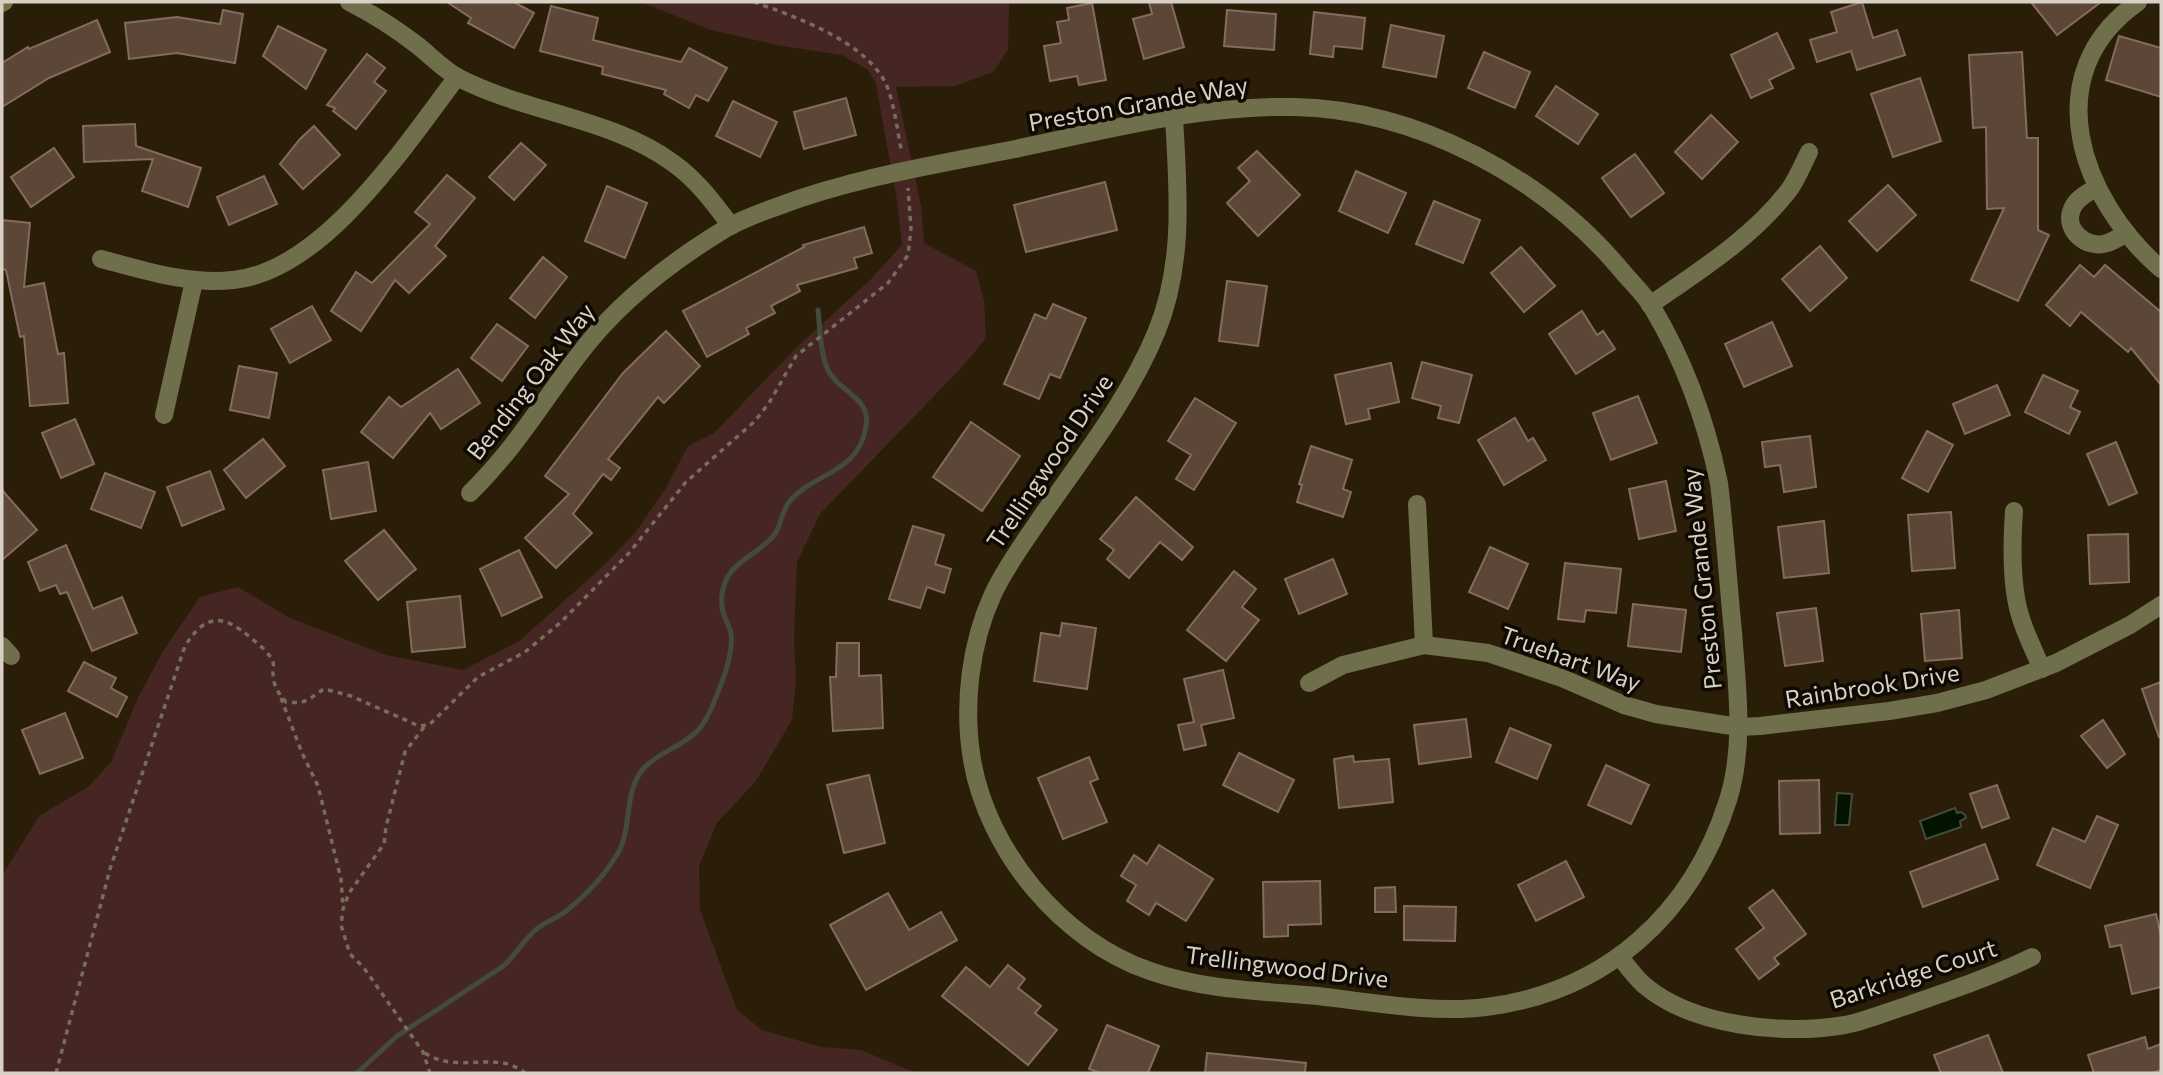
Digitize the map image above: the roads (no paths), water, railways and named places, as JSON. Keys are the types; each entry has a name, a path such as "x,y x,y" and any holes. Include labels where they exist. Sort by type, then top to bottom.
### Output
{"street":[{"path":"349,2 405,37 457,77 510,100 628,137 652,149 690,176 706,192 731,226"},
{"path":"2138,2 2110,27 2096,46 2086,67 2077,114 2086,161 2097,187 2127,233 2143,253 2161,269"},
{"path":"101,259 194,281 253,277 279,266 323,237 370,188 457,77"},
{"name":"Preston Grande Way","path":"731,226 814,194 905,171 1174,117 1247,107 1298,107 1391,122 1438,138 1477,156 1549,200 1584,229 1650,305 1693,388 1715,463 1724,528 1738,727"},
{"name":"Trellingwood Drive","path":"1174,117 1177,243 1168,299 1158,330 1128,390 1005,570 980,626 971,674 969,729 979,785 1000,837 1032,885 1056,913 1077,930 1126,961 1152,972 1180,979 1237,989 1441,1008 1483,1008 1512,1003 1567,986 1593,974 1620,957 1660,922 1694,877 1709,850 1730,795 1735,772 1738,727"},
{"path":"1650,305 1729,250 1762,220 1790,189 1810,152"},
{"path":"2097,187 2077,200 2071,210 2070,219 2074,232 2084,242 2095,245 2107,243 2127,233"},
{"name":"Bending Oak Way","path":"470,493 498,466 578,355 616,312 662,272 731,226"},
{"path":"164,415 194,281"},
{"path":"1417,504 1424,645"},
{"path":"2014,511 2012,568 2016,599 2022,623 2042,669"},
{"name":"Rainbrook Drive","path":"1738,727 1937,703 1986,690 2042,669 2130,625 2161,605"},
{"name":"Truehart Way","path":"1309,683 1343,665 1424,645 1488,653 1646,711 1689,721 1738,727"},
{"name":"Barkridge Court","path":"1620,957 1643,984 1657,995 1702,1015 1774,1028 1813,1029 1848,1024 1884,1013 2003,971 2032,957"}],"waterway":[{"path":"357,1073 397,1036 502,967 533,932 565,912 587,892 607,869 623,843 630,798 637,777 650,762 688,739 700,728 715,701 730,652 731,633 723,612 722,600 728,577 735,567 775,534 790,501 800,491 845,463 855,454 862,442 866,416 858,401 838,383 827,368 818,310"}]}
